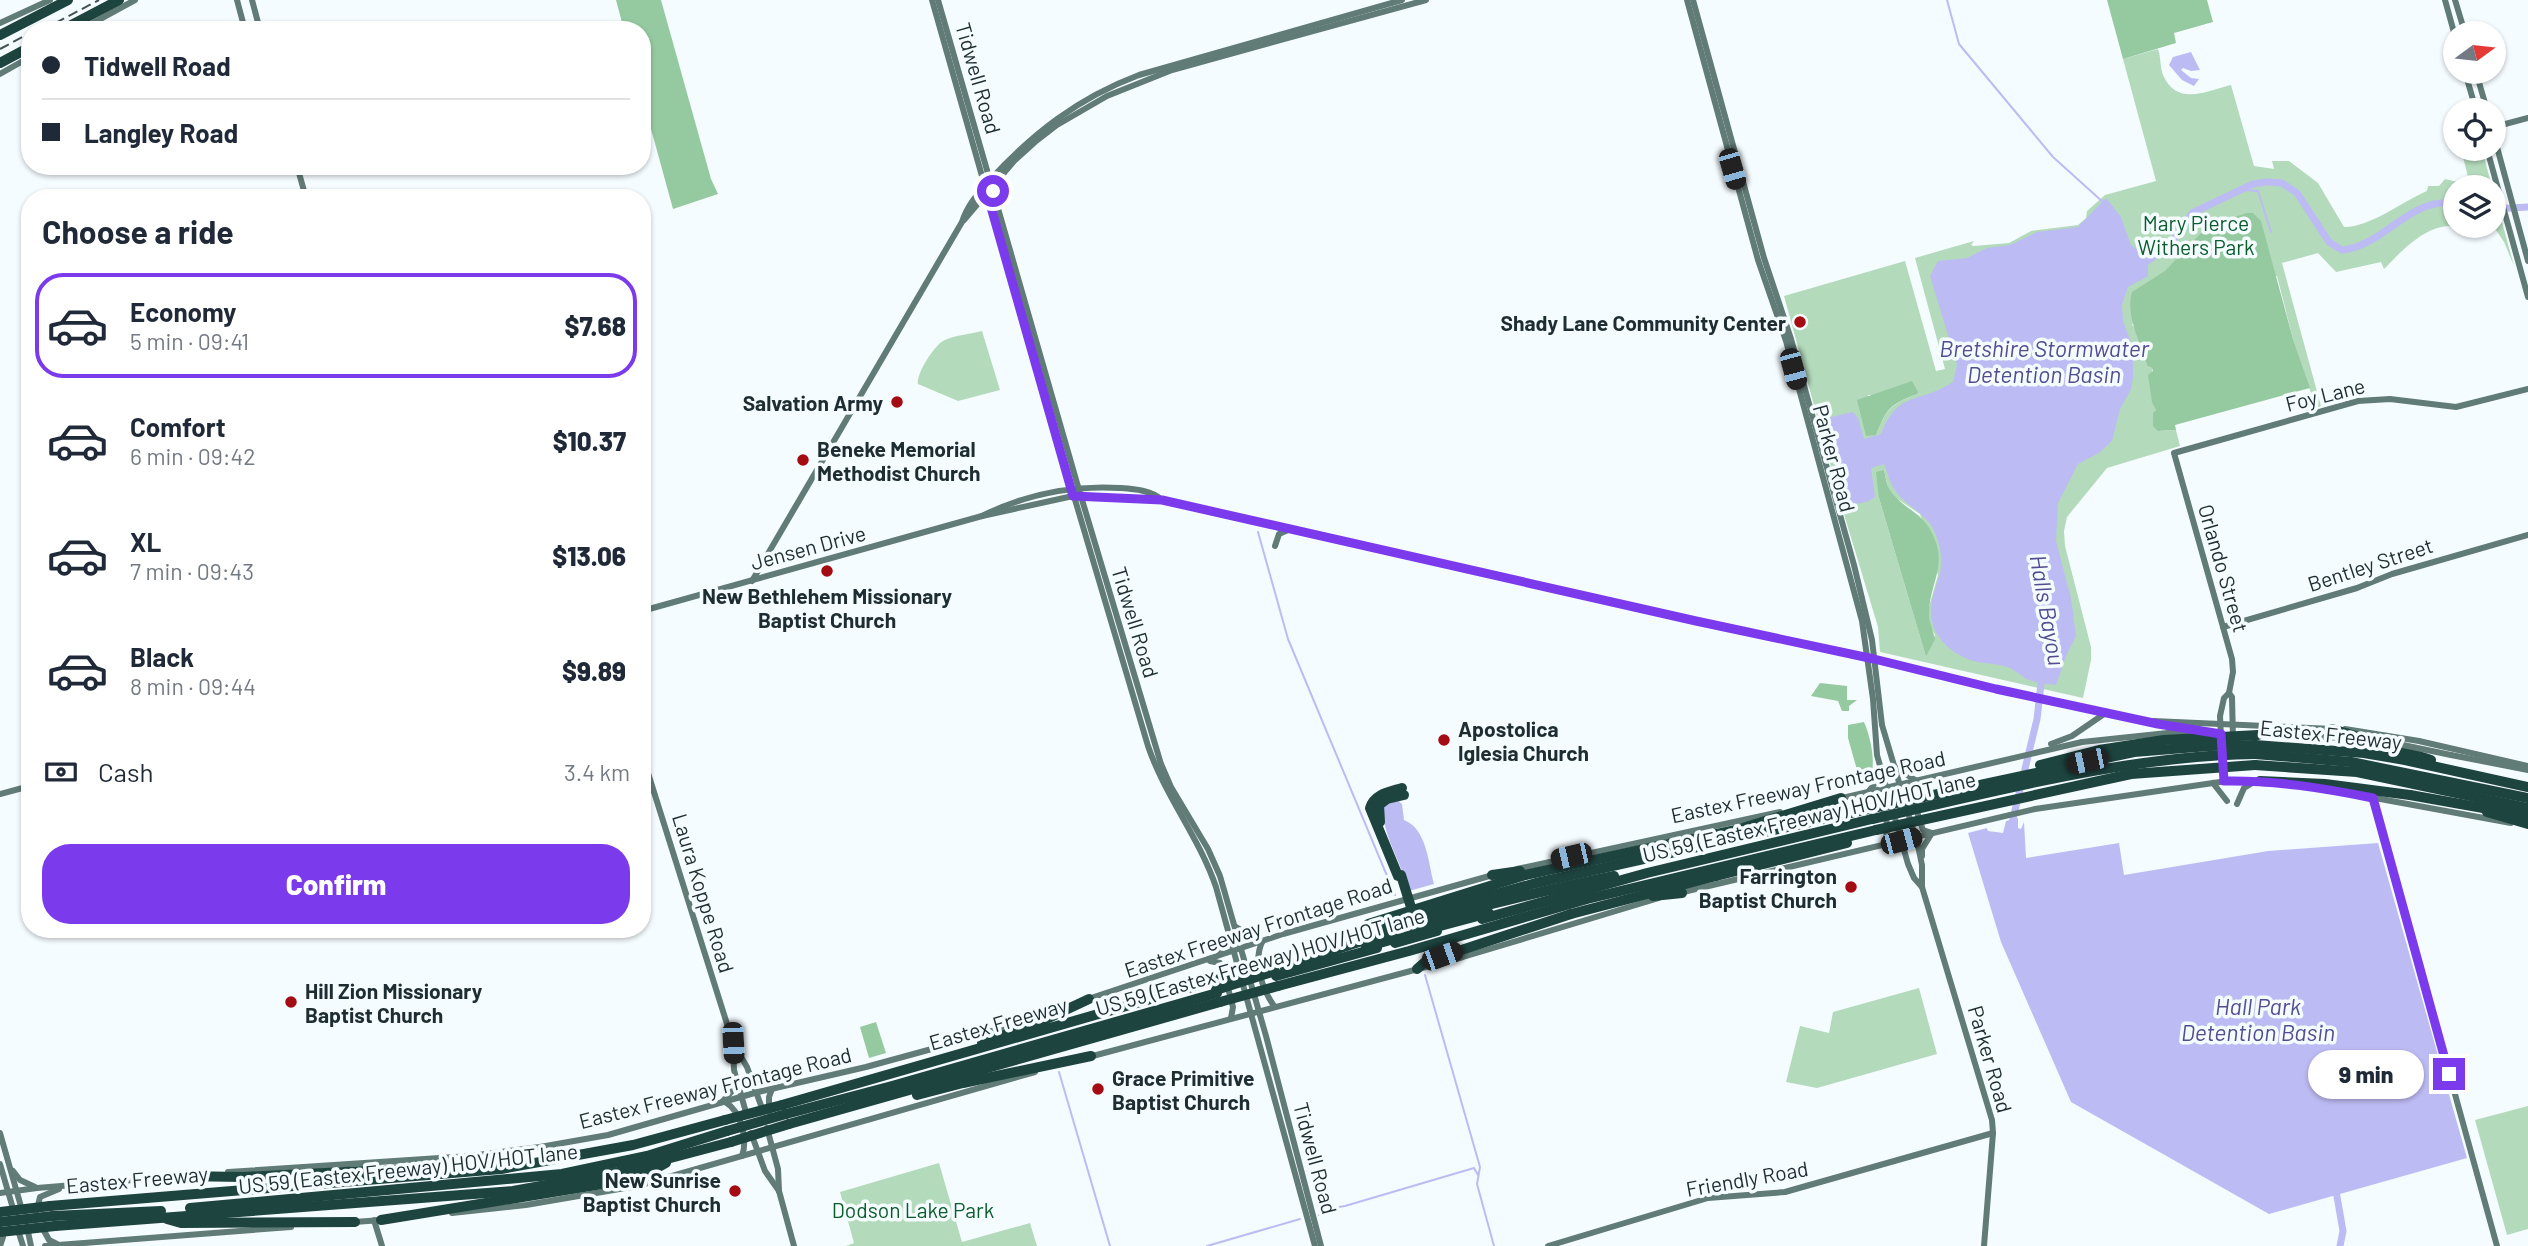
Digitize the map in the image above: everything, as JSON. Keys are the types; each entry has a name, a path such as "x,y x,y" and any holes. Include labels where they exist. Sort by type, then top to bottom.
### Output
{"highway":[{"path":"79,21 119,0"},
{"path":"25,21 66,1"},
{"path":"0,33 21,23"},
{"path":"0,63 21,52"},
{"path":"2332,729 2492,780"},
{"name":"Eastex Freeway","path":"1275,974 1342,938 1536,883 1870,814 1979,784 2134,752 2255,745 2364,753 2528,787"},
{"name":"Eastex Freeway","path":"1140,1015 1275,974 1409,951 1587,900 1876,830 2255,745 2342,770 2528,807"},
{"name":"US 59 (Eastex Freeway) HOV/HOT lane","path":"1275,974 1870,814 2102,769 2210,755 2255,745 2528,798"},
{"path":"2385,777 2397,785 2528,825"},
{"path":"2258,781 2325,784 2410,795 2528,816"},
{"path":"1403,791 1379,805 1378,814 1413,920 1422,929 1635,872"},
{"path":"1342,938 1387,916 1525,875 1736,830 1841,798"},
{"path":"1417,969 1424,962 1571,914 1843,845 1861,834"},
{"path":"1492,875 1663,856"},
{"name":"Eastex Freeway","path":"0,1212 53,1216 160,1217 513,1191 614,1173 879,1099 1275,974 1353,944 1473,909 1694,861"},
{"path":"1489,911 1647,873"},
{"path":"1587,900 1608,901 1682,893"},
{"path":"1275,974 1407,932 1413,920"},
{"name":"Eastex Freeway","path":"0,1232 53,1216 467,1172 539,1163 633,1146 726,1126 970,1051 1217,992"},
{"path":"970,1051 985,1041 1040,1022 1089,999"},
{"name":"US 59 (Eastex Freeway) HOV/HOT lane","path":"784,1109 892,1086 1140,1015"},
{"path":"879,1099 895,1101 963,1083 1091,1056"},
{"name":"US 59 (Eastex Freeway) HOV/HOT lane","path":"0,1224 53,1216 165,1210 524,1180 616,1164 726,1126"},
{"path":"377,1220 602,1184 657,1168 675,1157"},
{"path":"181,1176 243,1177 446,1167 467,1172"},
{"path":"160,1217 181,1223 355,1222"}],"main road":[{"path":"0,23 50,0"},
{"path":"96,21 135,0"},
{"path":"237,0 243,21"},
{"path":"251,0 257,21"},
{"name":"Tidwell Road","path":"932,0 940,14"},
{"name":"Tidwell Road","path":"938,0 956,75 1156,770 1210,870 1284,1139 1318,1245"},
{"path":"1366,13 1402,0"},
{"path":"752,581 962,222 988,186 1053,120 1130,78 1171,64 1426,0"},
{"name":"Parker Road","path":"1687,0 1701,39"},
{"name":"Parker Road","path":"1693,0 1701,39 1752,225 1774,292 1869,622 1879,768 1914,878 1922,887"},
{"path":"2445,0 2451,21"},
{"path":"2455,0 2461,21"},
{"path":"0,74 21,62"},
{"path":"2506,124 2528,118"},
{"path":"2490,161 2528,297"},
{"path":"2501,161 2528,261"},
{"name":"Foy Lane","path":"2174,453 2358,401 2390,399 2456,407 2528,389"},
{"name":"Orlando Street","path":"2174,453 2233,666 2229,694 2232,697 2234,781"},
{"name":"Jensen Drive","path":"651,609 1095,486 1137,490 1158,496 1162,500 1290,530 2086,708 2221,734"},
{"path":"1275,546 1279,534 1290,530"},
{"name":"Bentley Street","path":"2223,627 2528,535"},
{"path":"764,559 773,575"},
{"name":"Tidwell Road","path":"1136,694 1171,787 1208,849 1220,876 1293,1137 1318,1245"},
{"name":"Orlando Street","path":"2220,724 2224,698 2229,694"},
{"path":"2086,708 2091,718 2088,725"},
{"path":"2059,744 2107,712"},
{"name":"Jensen Drive","path":"2151,721 2233,725 2255,745 2332,729 2356,730 2416,740 2528,768"},
{"path":"2220,724 2224,781"},
{"name":"Parker Road","path":"1878,725 1916,837 1922,861 1922,887 1992,1120 1984,1246"},
{"path":"2255,745 2245,731 2244,765 2249,776 2258,781"},
{"name":"Eastex Freeway Frontage Road","path":"4,1193 181,1176 470,1156 608,1135 772,1088 866,1067 961,1041 1242,948 1371,908 1492,875 1900,785 2059,744 2177,732 2255,745 2351,738 2528,768"},
{"path":"1893,764 1917,781 1914,792 1919,818 1923,830 1932,833"},
{"path":"1879,768 1878,779 1869,792 1878,797 1883,809 1888,833 1885,846"},
{"path":"47,1246 504,1208 578,1198 637,1186 791,1140 1417,969 1682,893 2035,809 2224,781 2258,781 2306,786 2528,825"},
{"path":"2237,804 2244,788 2258,781"},
{"name":"Laura Koppe Road","path":"651,783 733,1043 758,1092 794,1246"},
{"path":"2213,783 2227,801"},
{"path":"0,794 21,788"},
{"path":"2373,798 2497,1246"},
{"path":"1922,861 1923,849 1932,833"},
{"path":"1236,928 1262,942 1257,960 1267,995 1274,1006"},
{"path":"1228,937 1211,959 1217,961 1223,969 1233,1007 1231,1018"},
{"name":"Laura Koppe Road","path":"733,1043 734,1070 757,1152 779,1191"},
{"path":"734,1070 733,1090 722,1102 731,1105 737,1113 744,1143 742,1156"},
{"path":"772,1088 768,1102 773,1126 780,1136 791,1140"},
{"path":"0,1133 31,1246"},
{"name":"Friendly Road","path":"1548,1246 1708,1198 1776,1194 1993,1133"},
{"path":"1284,1139 1293,1137"},
{"path":"742,1156 763,1165"},
{"path":"0,1166 4,1193 23,1246"},
{"path":"10,1167 20,1180 37,1188"},
{"path":"64,1245 49,1240 39,1222 38,1202 40,1197 68,1186"},
{"path":"377,1220 382,1246"},
{"path":"0,1224 3,1237 0,1246"}],"green space":[{"path":"616,0 661,0 711,179 718,194 673,209 651,129 651,21 622,21"},
{"path":"2107,0 2207,0 2213,22 2174,33 2176,43 2123,59"},
{"name":"Mary Pierce Withers Park","path":"2158,49 2163,75 2176,91 2184,94 2203,93 2231,85 2254,166 2274,169 2272,161 2289,161 2318,183 2344,227 2375,219 2427,191 2428,186 2439,186 2443,181 2443,227 2421,236 2384,269 2381,262 2336,272 2318,253 2282,263 2321,406 2316,408 2293,339 2277,276 2132,324 2147,366 2152,368 2158,431 2176,430 2180,446 2107,468 2067,517 2065,546 2091,647 2083,698 1880,652 1878,627 1784,296 1905,261 1936,371 1945,369 1915,258 1974,241 1971,245 2009,243 2031,231 2078,225 2086,218 2087,211 2105,195 2156,181 2123,59","holes":["1917,394 1890,408 1876,435 1868,395","1884,470 1888,488 1896,498 1920,514 1938,575 1928,610 1930,626 1935,635 1926,657 1879,498"]},
{"path":"2464,161 2485,161 2489,175 2468,175"},
{"path":"2253,213 2261,221 2293,339 2310,388 2175,425 2176,430 2158,431 2153,426 2153,413 2156,410 2152,402 2148,375 2153,371 2147,366 2132,320 2132,292 2165,271 2200,234 2215,223"},
{"path":"2506,237 2514,266 2501,238"},
{"path":"982,331 1000,390 958,401 918,384 923,367 939,344 952,337"},
{"path":"1912,381 1917,394 1890,408 1876,435 1866,436 1857,400"},
{"path":"1884,470 1890,490 1927,524 1936,543 1939,561 1929,613 1935,639 1926,657 1879,498 1876,472"},
{"path":"1820,683 1847,686 1847,700 1857,700 1849,706 1849,711 1842,711 1838,701 1811,696"},
{"path":"1864,722 1871,744 1873,768 1869,782 1861,784 1848,738 1848,725"},
{"path":"1919,988 1937,1054 1817,1088 1786,1082 1800,1026 1829,1033 1833,1012"},
{"path":"876,1022 886,1053 869,1058 860,1027"},
{"path":"2528,1106 2528,1229 2507,1235 2475,1120"},
{"name":"Dodson Lake Park","path":"939,1163 962,1242 1030,1223 1037,1246 846,1246 854,1243 840,1192"}],"water":[{"path":"2191,52 2200,70 2181,70 2191,78 2199,79 2194,86 2182,80 2169,65 2173,57"},
{"name":"Bretshire Stormwater Detention Basin","path":"2106,198 2121,217 2131,245 2142,253 2148,266 2148,276 2128,287 2122,305 2123,321 2133,348 2133,377 2131,389 2120,409 2112,441 2099,453 2078,464 2058,503 2056,541 2071,598 2076,636 2056,685 2039,683 2007,667 1970,660 1954,652 1941,640 1931,617 1941,566 1940,547 1933,528 1897,493 1884,464 1871,468 1875,497 1860,503 1846,500 1824,423 1827,418 1853,412 1858,418 1864,439 1881,434 1895,410 1902,404 1953,382 1957,365 1930,276 1938,261 1967,258 1987,248 2010,245 2037,232 2078,227"},
{"path":"1397,800 1402,804 1404,820 1412,824 1422,838 1434,884 1409,891 1383,817 1382,806"},
{"name":"Hall Park Detention Basin","path":"2018,818 2018,828 2021,829 2024,822 2026,858 2119,843 2124,875 2268,851 2378,843 2467,1158 2269,1214 2071,1102 2001,942 1968,833 1987,828 1988,831 2003,833 2006,821"}],"waterway":[{"path":"1947,0 1959,44 2053,157 2104,203"},
{"name":"Halls Bayou","path":"2139,267 2170,245 2192,213 2253,184 2282,183 2297,193 2329,242 2342,250 2372,240 2425,207 2443,203"},
{"path":"2244,190 2258,191 2271,232"},
{"name":"Halls Bayou","path":"2506,208 2528,207"},
{"path":"1258,532 1288,639 1395,895"},
{"name":"Halls Bayou","path":"2011,827 2037,719 2042,675"},
{"path":"1425,975 1480,1167 1477,1184 1494,1246"},
{"path":"1059,1072 1110,1246"},
{"path":"1319,1215 1327,1209 1474,1168 1478,1175"},
{"name":"Halls Bayou","path":"2335,1185 2343,1231 2340,1246"},
{"path":"1207,1246 1300,1219"}],"railway":[{"path":"59,21 99,0"},
{"path":"0,49 21,38"}],"place":[{"name":"Shady Lane Community Center","path":"1800,322"},
{"name":"Salvation Army","path":"897,402"},
{"name":"Beneke Memorial Methodist Church","path":"803,460"},
{"name":"New Bethlehem Missionary Baptist Church","path":"827,571"},
{"name":"Apostolica Iglesia Church","path":"1444,740"},
{"name":"Farrington Baptist Church","path":"1851,887"},
{"name":"Hill Zion Missionary Baptist Church","path":"291,1002"},
{"name":"Grace Primitive Baptist Church","path":"1098,1089"},
{"name":"New Sunrise Baptist Church","path":"735,1191"}],"route":[{"path":"993,191 990,180 985,186 1073,496 1162,500 1874,659 1996,689 2158,724 2221,734 2224,781 2259,781 2306,786 2373,798 2449,1074"}]}
